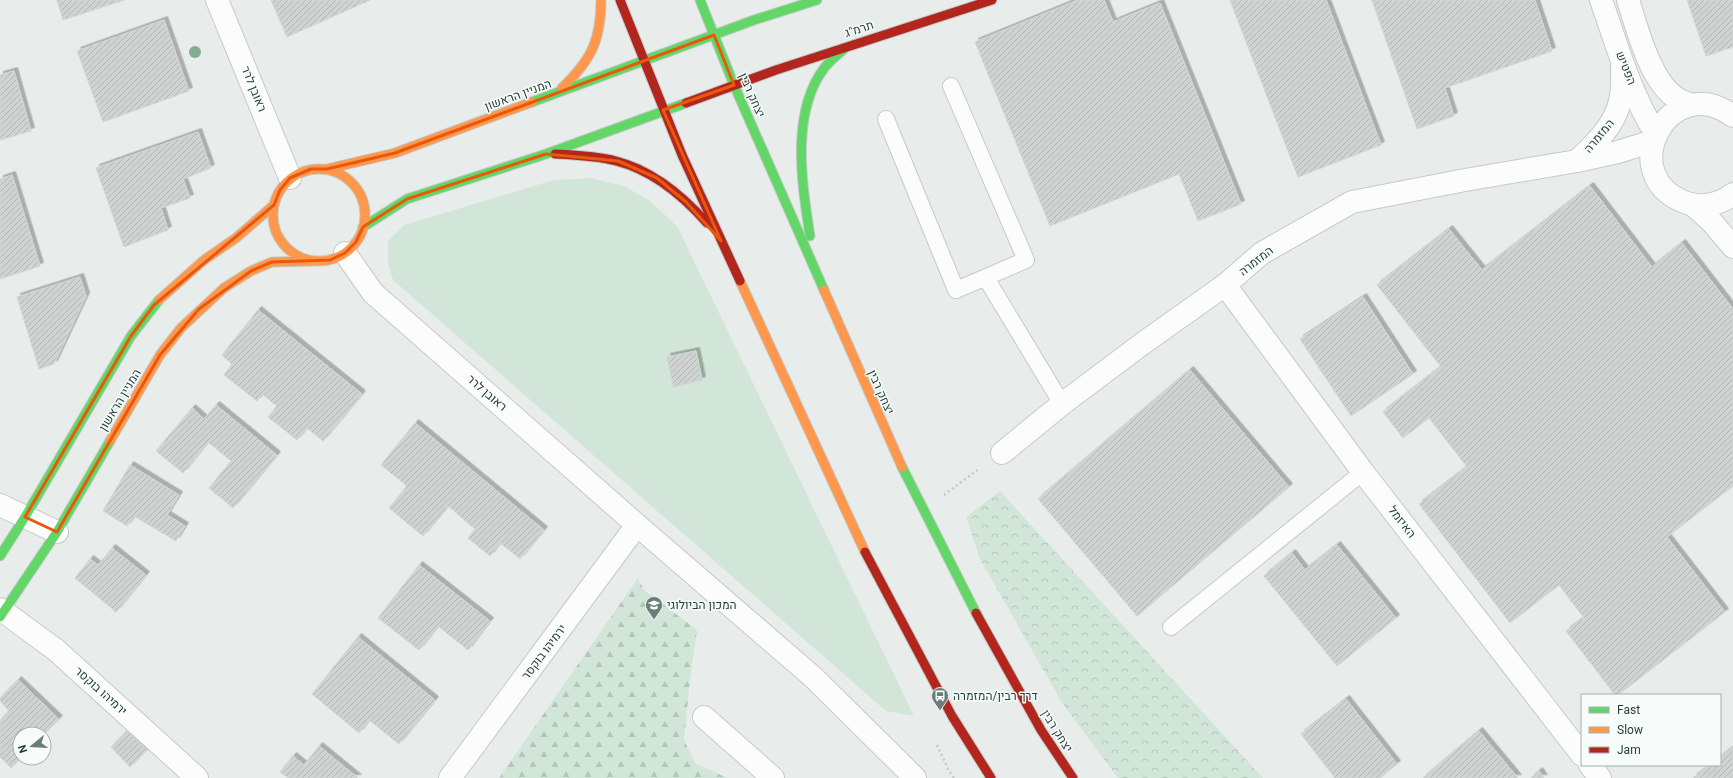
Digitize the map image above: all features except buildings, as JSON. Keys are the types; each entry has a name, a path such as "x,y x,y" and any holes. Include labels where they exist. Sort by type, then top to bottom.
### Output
{"main road":[{"path":"556,94 585,64 596,45 602,21 601,0"},
{"path":"620,0 663,110 720,241 857,538 952,716 991,778"},
{"name":"יצחק רבין","path":"700,0 734,85 825,291 870,398 922,510 960,583 1037,723 1073,778"},
{"path":"714,35 754,20 817,0"},
{"name":"תרמ\"ג","path":"734,85 859,42 992,0"},
{"name":"המניין הראשון","path":"327,169 395,153 714,35"},
{"path":"825,291 812,243 804,202 801,153 803,118 820,74 832,58 859,42"},
{"path":"363,228 407,199 546,154 734,85"},
{"path":"546,154 591,156 618,161 657,178 706,221 720,241"},
{"path":"311,169 327,169 342,174 354,185 362,199 365,212 363,228 356,242 345,253 330,260 314,261 298,256 286,246 277,233 273,221 274,205 280,190 290,178 311,169"},
{"name":"המניין הראשון","path":"0,556 25,517 131,336 154,305 187,274 204,260 236,238 274,205"},
{"name":"המניין הראשון","path":"1,612 57,532 160,355 181,328 224,288 251,270 272,262 314,261"}],"street":[{"name":"ראובן לרר","path":"217,0 290,178"},
{"name":"הפטיש","path":"1601,0 1622,61 1655,137"},
{"name":"הפטיש","path":"1628,0 1645,49 1654,70 1664,87 1675,98 1692,105"},
{"name":"המזמרה","path":"1577,161 1598,141 1616,115 1621,99 1622,61"},
{"path":"1727,108 1703,104 1692,105 1670,115 1662,123 1655,137 1652,152 1652,164 1656,176 1670,194 1681,200 1692,204 1704,205 1716,203 1733,194"},
{"name":"המזמרה","path":"1002,453 1062,404 1142,344 1226,285 1262,253 1352,202 1465,180 1577,161 1618,152 1655,137"},
{"path":"1692,204 1711,221 1733,246"},
{"name":"ראובן לרר","path":"345,253 373,293 637,525 813,677 915,778"},
{"name":"האיזמל","path":"1226,285 1363,472 1581,754"},
{"path":"0,505 57,532"},
{"name":"ירמיהו בוקסר","path":"450,778 637,525"},
{"name":"ירמיהו בוקסר","path":"1,612 56,650 197,778"},
{"path":"704,717 773,778"},
{"path":"1591,766 1600,778"}],"lane":[{"path":"886,119 956,290 1026,260 951,86"},
{"path":"986,278 1062,404"},
{"path":"1171,627 1363,472"}],"path":[{"path":"922,510 1002,453"}],"highlighted area":[{"path":"714,35 734,85 663,110 721,241 686,202 657,178 618,161 546,154 407,199 363,227 356,242 345,253 330,260 272,262 251,271 199,309 160,355 57,532 25,517 131,336 154,305 274,205 280,190 290,178 311,169 327,169 395,153"}],"green space":[{"path":"591,178 624,186 650,201 677,226 914,716 886,711 393,280 388,263 388,241 404,225 554,180"},
{"path":"1000,491 1263,778 1118,778 1062,703 980,559 966,517"},
{"path":"638,578 644,590 697,630 690,679 684,740 695,763 727,778 499,778"}],"traffic: fast":[{"path":"700,0 734,85 824,290"},
{"path":"532,102 754,20 817,0"},
{"path":"810,236 802,172 801,149 803,127 807,105 814,85 825,67 843,50"},
{"path":"363,227 407,199 546,154 686,103"},
{"path":"0,556 25,517 131,336 159,300"},
{"path":"0,617 57,532 110,441"},
{"path":"902,467 976,613"}],"traffic: slow":[{"path":"562,88 587,59 592,49 599,27 601,0"},
{"path":"327,169 395,153 532,102"},
{"path":"319,169 337,173 351,183 361,197 365,215 361,233 351,247 337,257 319,261 301,257 287,247 277,233 273,215 277,197 287,183 301,173 319,169"},
{"path":"159,300 204,260 236,238 274,205"},
{"path":"110,441 160,355 181,328 224,288 251,271 272,262 314,261"},
{"path":"740,281 865,552"},
{"path":"824,290 902,467"}],"traffic: jam":[{"path":"620,0 682,155 740,281"},
{"path":"686,103 776,70 992,0"},
{"path":"555,154 609,159 629,165 654,177 666,185 688,203 707,223"},
{"path":"865,552 952,716 991,778"},
{"path":"976,613 1041,730 1073,778"}],"place":[{"name":"המכון הביולוגי","path":"654,620"},
{"name":"דרך רבין/המזמרה","path":"940,711"}]}
